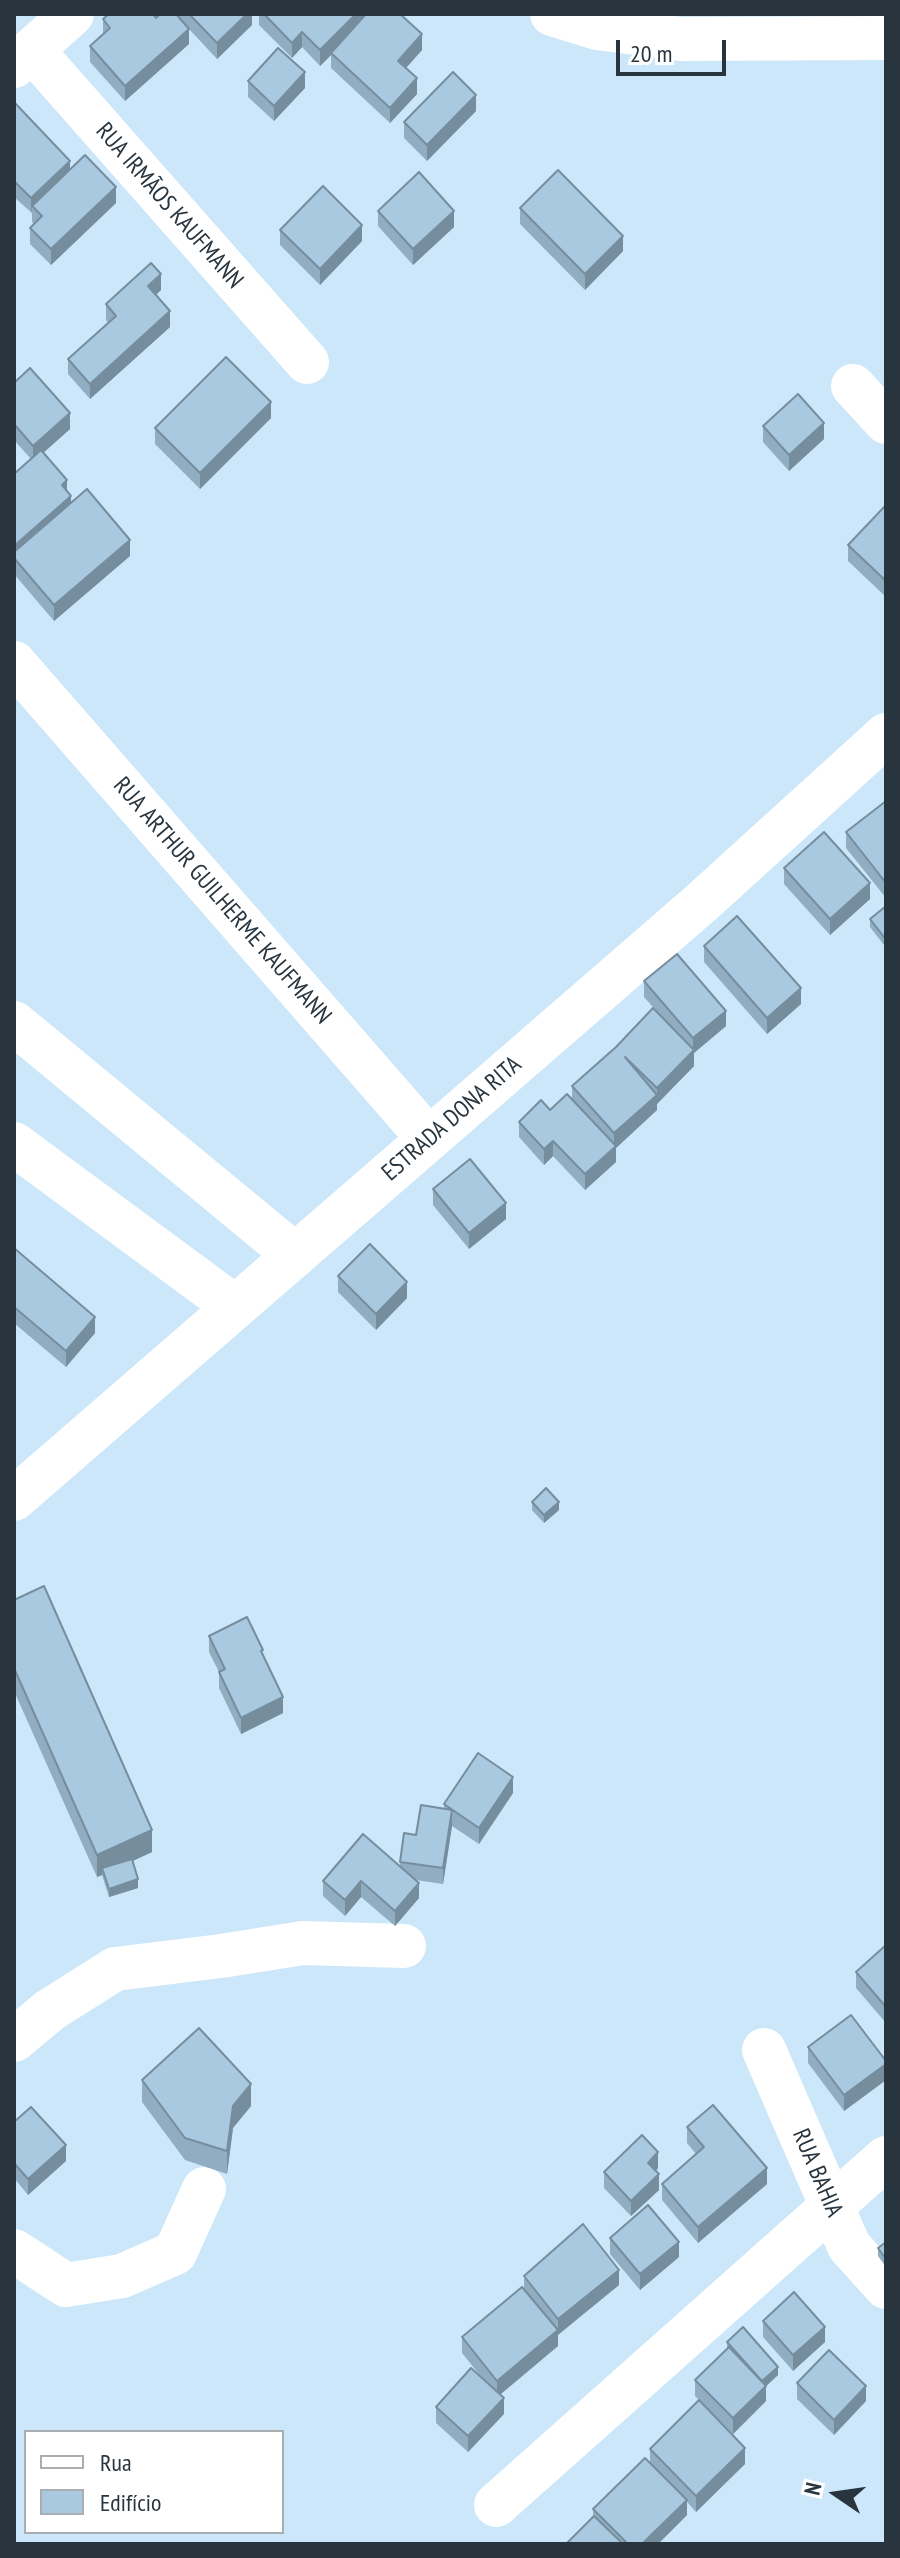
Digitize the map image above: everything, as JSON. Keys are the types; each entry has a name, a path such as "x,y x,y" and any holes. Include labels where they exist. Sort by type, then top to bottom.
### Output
{"street":[{"path":"23,58 72,14"},
{"path":"552,14 597,28 681,39 886,38"},
{"name":"RUA IRMÃOS KAUFMANN","path":"23,58 307,362"},
{"path":"853,386 886,422"},
{"name":"RUA ARTHUR GUILHERME KAUFMANN","path":"14,663 429,1139"},
{"name":"ESTRADA DONA RITA","path":"14,1499 701,903 886,735"},
{"path":"14,1023 295,1255"},
{"path":"14,1144 235,1307"},
{"path":"14,2040 50,2010 115,1969 303,1943 404,1946"},
{"name":"RUA BAHIA","path":"764,2050 849,2246 886,2287"},
{"path":"496,2505 886,2158"},
{"path":"14,2251 66,2285 122,2276 175,2253 204,2189"}],"building":[{"path":"109,14 153,14 156,18 160,14 176,14 189,29 125,86 90,46 110,28 103,19"},
{"path":"189,14 247,14 217,43"},
{"path":"264,14 356,14 320,50 302,32 292,43"},
{"path":"366,14 400,14 422,34 398,61 417,78 390,108 331,53"},
{"path":"278,48 305,72 274,106 248,81"},
{"path":"453,72 476,95 427,145 404,122"},
{"path":"14,102 70,161 31,198 14,181"},
{"path":"85,155 116,187 51,249 30,228 42,216 32,206"},
{"path":"558,170 623,236 585,274 520,208"},
{"path":"419,172 454,211 413,249 378,211"},
{"path":"323,186 362,225 320,269 280,230"},
{"path":"151,263 161,274 148,286 170,311 90,384 68,359 116,316 106,304"},
{"path":"226,357 271,402 200,473 155,428"},
{"path":"30,368 70,413 33,446 14,424 14,383"},
{"path":"798,394 824,423 789,455 763,426"},
{"path":"41,450 67,480 62,485 71,496 14,546 14,474"},
{"path":"87,489 130,540 54,605 14,558 14,552"},
{"path":"886,505 886,581 848,545"},
{"path":"886,801 886,883 846,832"},
{"path":"824,832 870,883 830,919 784,868"},
{"path":"886,906 886,935 884,937 870,919"},
{"path":"737,916 801,988 767,1018 704,946"},
{"path":"677,954 726,1011 693,1038 644,981"},
{"path":"653,1008 694,1050 657,1088 625,1057 657,1095 614,1133 572,1086 616,1047"},
{"path":"567,1094 616,1146 585,1174 553,1141 544,1149 519,1122 541,1100 550,1110"},
{"path":"470,1159 506,1203 469,1233 433,1189"},
{"path":"370,1244 407,1282 376,1314 338,1276"},
{"path":"14,1248 95,1317 66,1351 14,1307"},
{"path":"546,1488 559,1502 544,1515 532,1502"},
{"path":"44,1586 152,1830 97,1855 14,1668 14,1600"},
{"path":"247,1617 283,1697 241,1718 219,1672 225,1669 209,1636"},
{"path":"478,1753 513,1777 479,1828 444,1804"},
{"path":"421,1805 452,1810 443,1868 400,1862 404,1833 416,1835"},
{"path":"363,1834 419,1883 395,1911 361,1881 345,1900 323,1881"},
{"path":"132,1859 138,1879 109,1889 102,1868"},
{"path":"886,1945 886,2007 856,1972"},
{"path":"851,2015 886,2064 844,2095 808,2047"},
{"path":"199,2028 251,2084 233,2106 227,2151 185,2138 142,2080"},
{"path":"713,2105 767,2168 698,2227 662,2184 704,2147 687,2127"},
{"path":"31,2107 66,2145 28,2179 14,2163 14,2122"},
{"path":"642,2135 658,2152 648,2163 659,2174 631,2201 604,2172"},
{"path":"648,2205 679,2242 640,2274 610,2238"},
{"path":"583,2224 619,2270 558,2319 524,2276"},
{"path":"886,2242 886,2259 878,2248"},
{"path":"522,2287 558,2330 497,2381 462,2337"},
{"path":"794,2292 825,2327 793,2355 763,2321"},
{"path":"743,2327 778,2367 762,2381 727,2342"},
{"path":"729,2347 766,2386 733,2418 695,2380"},
{"path":"829,2350 866,2386 834,2420 797,2383"},
{"path":"471,2368 504,2398 468,2436 436,2407"},
{"path":"699,2400 745,2448 696,2496 650,2449"},
{"path":"645,2458 687,2500 642,2544 628,2544 593,2509"},
{"path":"594,2516 623,2544 566,2544"}]}
